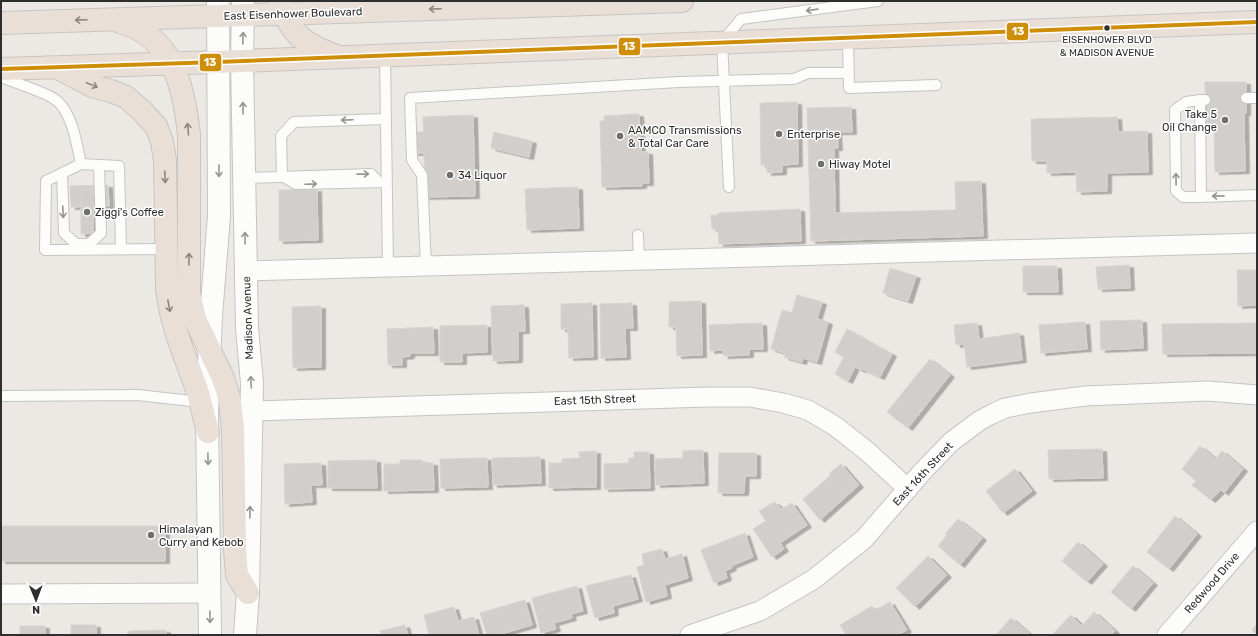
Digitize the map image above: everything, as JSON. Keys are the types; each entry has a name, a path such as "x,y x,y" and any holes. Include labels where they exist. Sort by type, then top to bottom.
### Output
{"highway":[{"path":"143,19 159,12 173,1"},
{"name":"East Eisenhower Boulevard","path":"1,23 143,19 218,9 243,8 682,1"},
{"path":"282,7 291,28 300,37 311,45 340,57"},
{"path":"111,20 130,24 153,38 165,52 172,64 183,99 189,135 189,293 194,319 225,383 230,402 233,427 235,549 237,576 248,593"},
{"path":"1,69 172,64 1257,22"},
{"path":"57,67 92,86 126,97 156,126 162,142 165,160 167,287 172,320 200,402 208,432"}],"main road":[{"name":"Madison Avenue","path":"243,8 242,61 247,328 252,382 248,593 245,635"},
{"path":"210,635 208,432 209,350 219,216 218,9"}],"street":[{"path":"246,271 1257,243"},
{"name":"East 16th Street","path":"690,635 760,611 814,579 864,539 923,471 951,442 979,421 1005,408 1085,396 1208,391 1257,395"},
{"name":"East 15th Street","path":"252,412 708,397 750,397 783,403 808,410 835,426 868,452 908,489"},
{"name":"Redwood Drive","path":"1167,635 1257,531"},
{"path":"1,594 209,593"}],"lane":[{"path":"729,187 722,42 741,19 878,1"},
{"path":"848,38 849,88 936,85"},
{"path":"385,56 386,119 383,182 388,267"},
{"path":"426,266 422,175 412,160 410,98 724,81 794,79 808,73 848,72"},
{"path":"1,77 54,98 66,111 75,134 82,164"},
{"path":"1246,98 1257,98"},
{"path":"1201,197 1203,100 1186,102 1175,110 1176,191 1183,197 1201,197 1257,195"},
{"path":"282,176 281,136 294,122 386,119"},
{"path":"121,249 120,166 82,164 46,181 45,250 166,249"},
{"path":"62,173 64,233 76,244 89,244 100,233 99,165"},
{"path":"244,178 282,176 296,184 383,182"},
{"path":"638,235 639,260"},
{"path":"1,396 138,395 200,402"}],"building":[{"name":"Take 5 Oil Change","path":"1205,82 1246,82 1246,113 1244,113 1245,171 1215,172 1214,127 1206,127"},
{"name":"Enterprise","path":"797,102 798,164 782,165 782,172 767,173 767,165 761,165 760,103"},
{"name":"Hiway Motel","path":"851,107 852,132 837,132 838,148 834,148 835,213 956,210 955,182 981,181 983,236 811,241 807,108"},
{"name":"AAMCO Transmissions & Total Car Care","path":"639,114 641,152 648,152 649,183 642,183 642,186 602,187 600,121 604,121 604,116"},
{"name":"34 Liquor","path":"473,115 475,196 425,197 424,153 414,153 413,132 424,132 423,117"},
{"path":"1117,117 1118,132 1147,131 1148,172 1107,173 1107,191 1077,192 1076,172 1047,173 1047,161 1032,161 1031,119"},
{"path":"494,132 532,141 529,157 491,148"},
{"path":"108,185 109,206 71,207 70,186"},
{"path":"578,187 579,228 527,230 525,189"},
{"path":"317,189 318,240 279,241 279,190"},
{"name":"Ziggi's Coffee","path":"81,190 94,191 93,233 81,234"},
{"path":"800,209 801,241 719,244 718,229 712,229 711,215 718,215 718,213"},
{"path":"1129,265 1130,288 1098,289 1096,267"},
{"path":"1023,266 1057,266 1058,292 1023,292"},
{"path":"890,268 916,276 908,301 883,293"},
{"path":"1237,270 1257,270 1257,305 1238,306"},
{"path":"797,295 822,302 817,319 828,322 817,362 803,358 802,362 784,357 786,353 771,349 782,310 792,313"},
{"path":"701,301 702,355 677,356 676,327 669,327 669,302"},
{"path":"592,303 593,357 569,358 568,329 561,329 561,304"},
{"path":"632,303 633,328 625,328 626,357 601,358 600,304"},
{"path":"524,305 525,331 518,331 518,360 493,361 491,306"},
{"path":"321,306 321,367 293,368 292,307"},
{"path":"1142,320 1143,348 1101,350 1100,321"},
{"path":"1085,322 1087,349 1041,353 1039,325"},
{"path":"762,323 763,349 749,349 749,355 724,356 723,350 710,351 709,325"},
{"path":"977,323 979,339 1019,333 1022,360 967,367 964,344 956,345 954,325"},
{"path":"1257,323 1257,353 1163,354 1162,324"},
{"path":"487,325 487,352 462,353 462,362 440,362 440,326"},
{"path":"433,327 434,353 410,353 410,356 402,357 402,365 388,365 387,329"},
{"path":"847,329 892,354 880,377 855,367 848,381 835,374 844,357 835,352"},
{"path":"930,359 950,375 908,428 887,412"},
{"path":"1200,446 1216,459 1222,451 1243,469 1224,493 1221,490 1211,500 1192,485 1196,481 1182,469"},
{"path":"1102,449 1103,478 1049,479 1048,450"},
{"path":"703,450 704,483 656,485 655,459 683,458 683,451"},
{"path":"596,451 596,487 549,488 549,463 562,463 562,459 580,458 579,452"},
{"path":"634,452 649,452 650,488 604,489 604,464 629,463 629,458 634,458"},
{"path":"719,453 756,453 756,476 745,476 744,493 718,493"},
{"path":"540,457 541,483 493,485 492,458"},
{"path":"487,458 488,487 441,488 440,459"},
{"path":"376,460 377,488 328,488 328,461"},
{"path":"400,460 422,460 422,463 433,463 434,490 384,491 384,464 400,464"},
{"path":"321,463 322,485 311,485 312,502 285,504 284,464"},
{"path":"841,464 859,485 820,520 803,499 831,475 829,474"},
{"path":"1015,469 1032,491 1003,513 986,491"},
{"path":"774,502 782,509 792,503 807,525 780,543 784,549 772,557 753,529 766,521 759,511"},
{"path":"1175,516 1197,534 1169,569 1147,552"},
{"path":"958,519 982,538 960,565 938,546 947,535 945,534"},
{"path":"1,526 165,526 165,561 1,561"},
{"path":"745,533 753,557 731,566 732,568 725,571 727,578 714,583 701,550"},
{"path":"1078,542 1103,564 1087,582 1062,561"},
{"path":"662,549 665,559 682,554 688,578 665,585 667,596 646,602 637,567 644,565 642,554"},
{"path":"928,556 947,575 915,607 896,588"},
{"path":"1133,566 1153,583 1131,609 1111,592"},
{"path":"631,575 638,599 613,606 614,613 595,618 586,586"},
{"path":"577,586 583,611 571,614 572,618 554,623 556,629 541,633 532,598"},
{"path":"525,600 532,625 501,634 502,635 487,635 480,613"},
{"path":"890,602 907,630 898,635 846,635 840,625 872,606 875,610"},
{"path":"454,607 458,621 474,617 479,635 429,635 424,615"},
{"path":"1094,612 1115,631 1111,635 1052,635 1071,615 1082,626"},
{"path":"1011,618 1031,635 996,635"},
{"path":"1257,624 1257,635 1252,630"},
{"path":"71,625 96,625 96,635 71,635"},
{"path":"405,625 408,635 382,635 380,631"},
{"path":"20,626 45,626 45,635 20,635"},
{"path":"166,630 166,635 128,635 128,631"}],"transit line":[{"name":"13","path":"1,69 1257,22"}],"place":[{"name":"EISENHOWER BLVD & MADISON AVENUE","path":"1107,28"},
{"name":"Take 5 Oil Change","path":"1225,120"},
{"name":"Enterprise","path":"779,134"},
{"name":"AAMCO Transmissions & Total Car Care","path":"620,136"},
{"name":"Hiway Motel","path":"821,164"},
{"name":"34 Liquor","path":"450,175"},
{"name":"Ziggi's Coffee","path":"87,212"},
{"name":"Himalayan Curry and Kebob","path":"151,535"}]}
